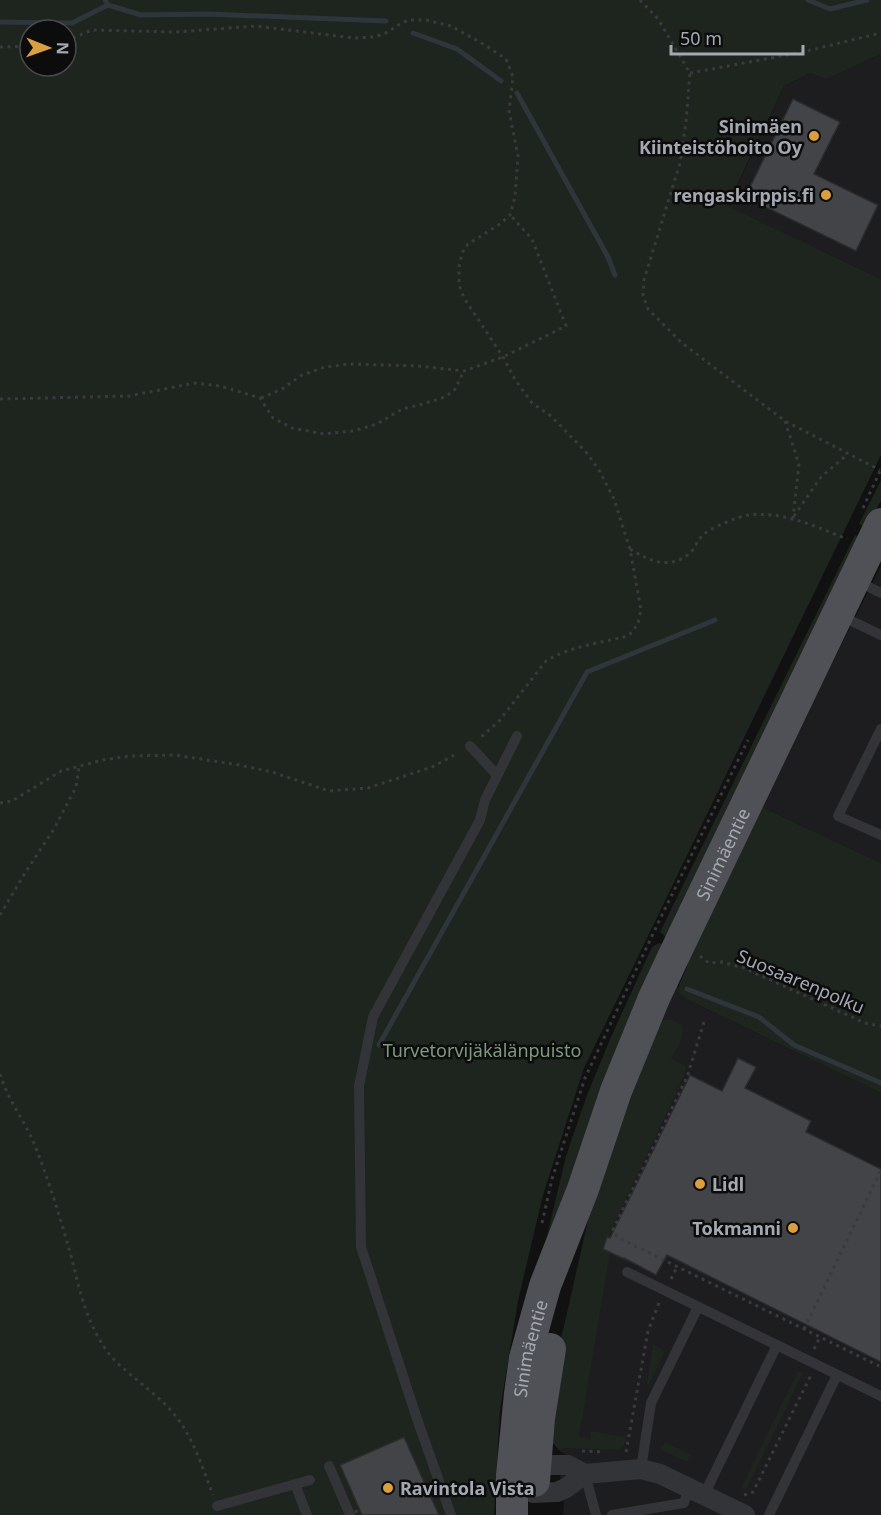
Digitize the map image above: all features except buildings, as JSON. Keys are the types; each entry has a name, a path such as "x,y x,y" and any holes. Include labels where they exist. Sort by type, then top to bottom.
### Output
{"main road":[{"name":"Sinimäentie","path":"531,1488 518,1412 525,1358 545,1286 583,1189 616,1091 654,998 838,615 868,586 875,537"}],"street":[{"path":"531,1488 568,1465 585,1474"},
{"path":"531,1488 557,1492 585,1474 641,1469 660,1474 740,1513"}],"lane":[{"path":"838,615 881,636"},
{"path":"881,729 838,816 881,835"},
{"path":"452,1515 417,1419 362,1248 359,1086 373,1017 480,820 485,800 517,736"},
{"path":"470,746 497,775"},
{"path":"627,1272 881,1396"},
{"path":"641,1469 651,1403 698,1307"},
{"path":"612,1515 684,1503 697,1492 777,1345"},
{"path":"769,1515 837,1374"},
{"path":"329,1466 352,1513"},
{"path":"585,1474 596,1515"},
{"path":"217,1506 310,1480"},
{"path":"295,1484 308,1515"}],"path":[{"path":"640,0 658,19 690,73 680,163 645,280 643,296 648,309 682,343 785,421 880,470"},
{"path":"0,803 12,801 61,771 130,756 175,755 239,765 272,772 329,791 368,788 432,767 470,746 499,721 546,661 575,649 630,634 638,624 641,610 630,549 614,499 599,470 572,436 532,403 464,298 459,285 462,253 468,244 510,216 515,197 518,163 509,111 513,77 506,59 451,26 426,20 403,22 375,37 353,38 256,26 177,32 92,30 78,36"},
{"path":"690,73 798,53 881,33"},
{"path":"0,47 18,46"},
{"path":"0,399 129,396 195,383 220,386 260,398 282,389 303,375 325,367 350,364 419,366 464,371 503,357 566,326 532,239 510,216"},
{"path":"260,398 273,418 292,428 324,434 353,431 377,424 402,409 442,398 454,391 464,371"},
{"path":"785,421 799,464 793,518"},
{"path":"793,518 821,477 848,454"},
{"path":"630,549 660,563 674,562 690,553 702,535 748,515 793,518 848,539 875,537"},
{"path":"0,915 71,798 76,787 79,767"},
{"path":"652,936 660,919"},
{"name":"Suosaarenpolku","path":"710,963 722,962 744,968 865,1023 881,1026"},
{"path":"704,1022 687,1077 613,1230 617,1238 881,1367"},
{"path":"0,1074 10,1101 36,1146 85,1306 95,1330 105,1348 120,1366 157,1396 174,1414 190,1438 217,1506"},
{"path":"804,1329 881,1170"},
{"path":"626,1454 648,1331 677,1267"},
{"path":"740,1513 743,1496 753,1492 810,1377 808,1360 820,1337"},
{"path":"531,1488 569,1450 603,1452"}],"shaded area":[{"path":"881,54 881,279 727,207 784,86 811,73 870,59"},
{"path":"881,566 881,863 760,806"},
{"path":"673,983 678,985 678,992 686,999 881,1093 881,1515 563,1515 564,1504 560,1477 569,1457 553,1443 561,1336"}],"green space":[{"name":"Turvetorvijäkälänpuisto","path":"0,0 881,0 881,54 826,79 811,73 784,86 727,206 881,279 881,455 584,1068 543,1195 518,1301 500,1410 494,1515 0,1515"},
{"path":"881,480 881,501 865,527 859,524"},
{"path":"855,535 861,538 667,938 660,932"},
{"path":"760,806 881,863 881,1093 686,999 678,992 688,959"},
{"path":"659,943 664,945 531,1303 566,1156 587,1095 652,947"},
{"path":"666,1020 682,1025 682,1038 671,1059 686,1066 684,1076 603,1249 610,1252 579,1437 590,1439 591,1431 626,1437 624,1446 619,1450 563,1448 560,1451 553,1443 553,1375 591,1207 612,1139 661,1021"},
{"path":"653,1344 665,1351 647,1385"},
{"path":"798,1371 803,1373 746,1490 741,1488"},
{"path":"665,1442 691,1455 687,1462 661,1450"}],"waterway":[{"path":"105,0 108,5 141,15 206,14 386,21"},
{"path":"808,0 830,9 867,0"},
{"path":"0,22 72,23 108,5"},
{"path":"413,33 457,49 501,81"},
{"path":"517,93 608,257 615,275"},
{"path":"379,1045 587,672 715,620"},
{"path":"687,989 759,1017 794,1045 881,1083"}],"place":[{"name":"Sinimäen Kiinteistöhoito Oy","path":"814,136"},
{"name":"rengaskirppis.fi","path":"826,195"},
{"name":"Lidl","path":"700,1184"},
{"name":"Tokmanni","path":"793,1228"},
{"name":"Ravintola Vista","path":"388,1488"}]}
